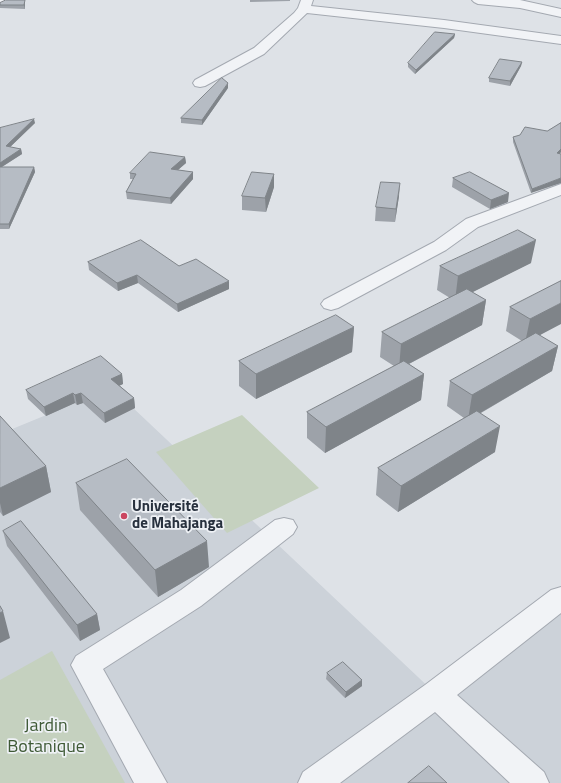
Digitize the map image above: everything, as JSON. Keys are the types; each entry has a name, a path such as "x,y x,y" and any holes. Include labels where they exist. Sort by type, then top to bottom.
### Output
{"street":[{"path":"478,0 520,4 561,13"},
{"path":"200,83 259,51 305,4 561,40"},
{"path":"331,304 440,246 472,223 561,190"},
{"path":"151,783 86,666 191,598 284,527"},
{"path":"314,783 436,694 561,598"},
{"path":"436,694 533,783"}],"shaded area":[{"name":"Université de Mahajanga","path":"112,388 436,694 561,598 561,783 0,783 0,434"}],"green space":[{"path":"242,415 319,488 227,533 156,452"},
{"name":"Jardin Botanique","path":"52,651 125,783 0,783 0,680"}],"building":[{"path":"6,0 25,0 24,5 0,5 0,3"},
{"path":"435,32 455,34 416,70 408,63"},
{"path":"500,59 522,62 510,81 489,78"},
{"path":"222,78 228,83 202,120 181,118"},
{"path":"34,119 6,146 21,149 0,163 0,128"},
{"path":"561,123 561,149 557,153 561,154 561,178 532,189 513,137 520,135 525,127 547,131"},
{"path":"150,152 185,157 171,169 193,172 170,198 126,192 136,174 130,173"},
{"path":"0,167 34,167 9,224 0,224"},
{"path":"252,172 274,174 265,198 242,196"},
{"path":"470,172 509,193 491,200 453,178"},
{"path":"381,182 400,183 396,209 376,207"},
{"path":"518,230 536,240 458,276 440,266"},
{"path":"141,240 179,266 196,259 229,281 177,304 137,275 117,283 88,262"},
{"path":"561,281 561,303 530,319 510,307"},
{"path":"467,289 486,300 401,344 382,332"},
{"path":"336,315 354,327 256,374 239,361"},
{"path":"536,333 558,346 472,395 450,381"},
{"path":"101,356 122,374 111,379 134,398 104,413 81,393 75,395 73,393 44,407 26,390"},
{"path":"404,361 424,374 326,427 307,412"},
{"path":"477,411 500,426 401,486 378,468"},
{"path":"0,416 46,466 0,488"},
{"path":"127,459 207,541 155,570 76,483"},
{"path":"21,521 97,614 77,625 3,531"},
{"path":"0,606 3,611 0,613"},
{"path":"343,662 362,680 346,692 327,673"},
{"path":"429,766 447,783 408,783"}],"place":[{"name":"Université de Mahajanga","path":"124,516"}]}
